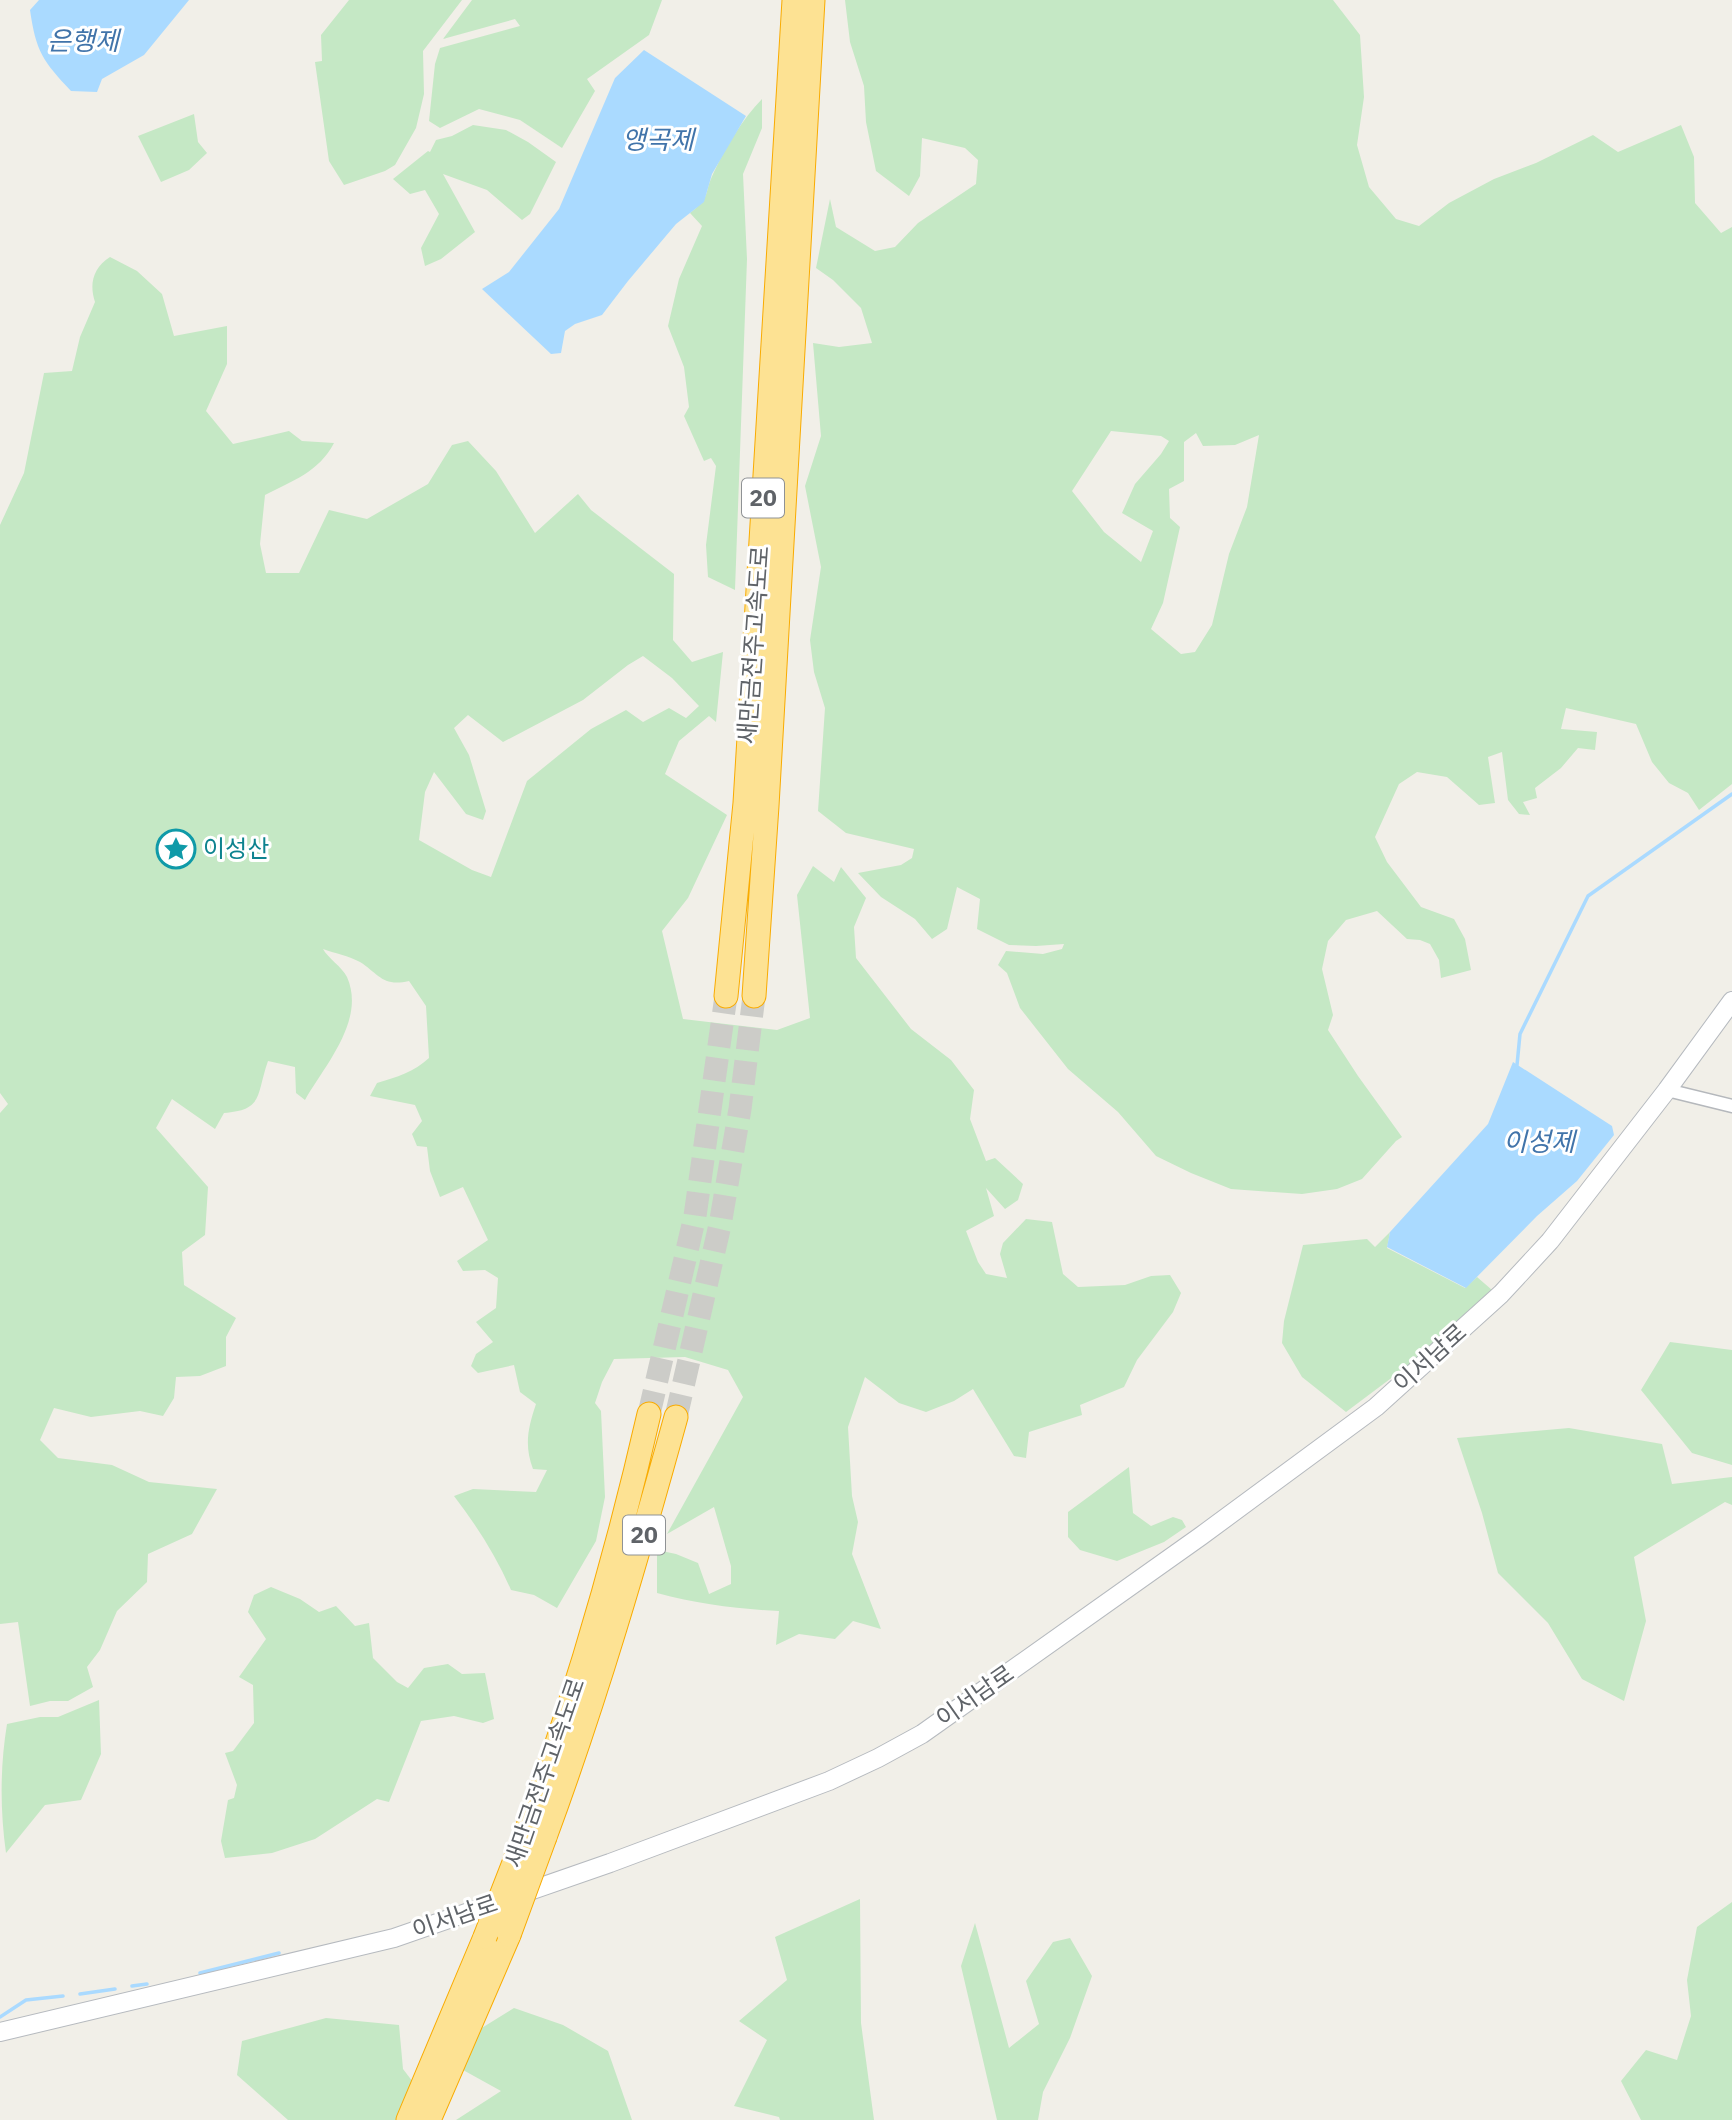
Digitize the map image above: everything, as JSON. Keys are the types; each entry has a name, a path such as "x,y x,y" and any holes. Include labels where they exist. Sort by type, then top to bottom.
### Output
{"highway":[{"name":"새만금전주고속도로","path":"726,996 745,803 794,0"},
{"name":"새만금전주고속도로","path":"754,996 813,0"},
{"name":"새만금전주고속도로","path":"598,1650 649,1414"},
{"name":"새만금전주고속도로","path":"429,2120 509,1935 535,1837 598,1650 641,1543 676,1417"},
{"name":"새만금전주고속도로","path":"408,2120 485,1937 535,1837"}],"main road":[{"name":"이서남로","path":"0,2032 394,1938 610,1863 817,1785 878,1758 922,1734 1202,1536 1376,1407 1501,1294 1550,1241 1732,1001"}],"street":[{"path":"1667,1090 1732,1106"}],"green space":[{"path":"349,0 462,0 423,51 424,94 416,128 395,165 344,185 329,161 315,62 322,61 321,35"},
{"path":"472,0 662,0 649,35 587,79 595,91 562,148 520,120 479,109 440,128 429,121 435,64 440,48 520,26 515,19 443,39"},
{"path":"845,0 1333,0 1360,35 1364,97 1357,145 1369,187 1396,219 1419,226 1449,203 1494,179 1536,163 1593,135 1618,152 1681,125 1694,157 1695,203 1721,233 1732,227 1732,784 1699,810 1688,793 1669,783 1652,762 1636,724 1566,708 1561,729 1597,732 1595,750 1578,748 1561,768 1535,788 1537,798 1523,802 1530,815 1519,814 1508,800 1502,752 1488,757 1495,803 1479,805 1447,777 1417,772 1399,784 1375,837 1387,862 1421,907 1454,919 1465,939 1471,970 1441,978 1439,960 1430,944 1407,939 1377,911 1346,920 1328,941 1322,969 1333,1015 1328,1030 1402,1137 1362,1179 1337,1189 1302,1194 1231,1189 1156,1156 1118,1112 1068,1069 1020,1008 1007,973 998,965 1006,951 1043,954 1062,949 1064,944 1009,945 977,929 980,899 957,887 947,929 932,939 915,919 881,897 858,873 901,865 912,858 914,849 846,833 818,811 825,708 814,672 810,640 821,567 805,486 821,436 813,343 839,347 872,343 861,308 833,280 816,268 830,199 836,227 875,251 895,247 918,223 976,184 978,160 965,148 922,138 920,176 909,196 876,171 866,122 864,86 850,42","holes":["1111,431 1161,436 1169,441 1135,484 1122,513 1153,531 1141,562 1104,532 1072,491","1196,433 1203,446 1235,445 1259,435 1247,507 1229,554 1212,625 1195,652 1181,654 1151,629 1163,603 1180,527 1170,518 1169,489 1184,481 1184,442"]},
{"path":"762,99 762,128 743,174 747,259 735,590 708,577 706,545 716,466 711,458 704,461 684,416 689,407 684,367 668,326 679,279 702,226 690,213 704,198 714,172 735,134"},
{"path":"194,114 198,142 207,153 189,170 161,182 138,136"},
{"path":"473,125 506,130 556,162 530,214 522,220 487,190 443,174 475,232 441,259 425,266 421,248 439,214 425,190 410,194 393,179 430,152 436,140 452,136"},
{"path":"110,257 137,271 162,294 174,336 227,326 227,364 206,411 233,444 289,431 302,441 334,443 313,469 265,495 260,544 266,573 299,573 329,510 367,519 428,484 452,445 468,441 496,471 535,533 578,494 591,510 674,574 673,640 692,662 723,652 716,722 709,716 679,741 665,774 727,815 688,898 662,931 683,1019 777,1030 810,1018 797,895 813,866 834,882 841,867 866,898 854,927 856,958 911,1029 951,1060 974,1090 970,1119 986,1161 995,1158 1023,1184 1018,1200 1005,1209 986,1188 994,1216 966,1231 978,1262 986,1274 1007,1278 1000,1254 1003,1243 1026,1219 1052,1222 1063,1274 1078,1287 1125,1285 1151,1276 1170,1275 1181,1293 1173,1312 1137,1360 1124,1387 1080,1405 1082,1415 1029,1432 1026,1458 1014,1456 973,1389 954,1401 926,1412 899,1403 865,1377 848,1427 852,1496 858,1522 852,1554 881,1629 853,1621 835,1639 799,1634 776,1645 779,1611 718,1605 657,1593 657,1550 698,1563 709,1594 731,1584 731,1566 714,1507 667,1534 743,1397 728,1370 685,1357 614,1359 595,1403 601,1411 605,1497 596,1541 557,1608 534,1595 511,1590 486,1542 454,1496 473,1489 536,1492 547,1470 533,1469 529,1452 529,1429 536,1404 520,1392 514,1365 478,1373 471,1366 476,1354 493,1342 476,1322 496,1308 498,1278 485,1270 463,1271 457,1261 488,1240 463,1187 440,1197 430,1171 427,1147 417,1146 412,1134 422,1121 415,1105 370,1096 377,1083 411,1070 429,1058 426,1006 409,981 387,981 360,962 323,949 347,977 351,1009 341,1042 305,1100 296,1093 295,1067 268,1061 256,1099 246,1108 224,1113 215,1129 172,1099 156,1128 208,1187 205,1235 182,1252 184,1285 236,1318 226,1337 226,1366 200,1376 176,1377 174,1398 163,1416 140,1411 91,1417 54,1408 40,1440 58,1458 112,1465 149,1482 217,1489 192,1534 148,1554 147,1582 117,1611 100,1650 87,1667 93,1687 68,1701 50,1701 30,1706 18,1622 0,1624 0,1113 8,1104 0,1093 0,525 24,473 44,373 72,371 80,337 95,302 92,289 94,277 104,261","holes":["643,656 672,678 699,706 686,718 669,708 643,722 626,710 591,729 527,781 491,877 472,870 419,840 425,792 434,772 466,814 483,820 486,811 469,755 454,728 468,715 503,742 583,700"]},
{"path":"1390,1232 1387,1248 1465,1288 1477,1277 1492,1290 1414,1361 1346,1412 1302,1377 1282,1343 1284,1321 1303,1245 1367,1239 1375,1247"},
{"path":"1670,1342 1732,1350 1732,1465 1692,1453 1641,1390"},
{"path":"1569,1428 1662,1444 1672,1484 1732,1477 1732,1505 1725,1502 1634,1557 1646,1621 1624,1701 1582,1679 1548,1623 1498,1573 1482,1513 1457,1438"},
{"path":"1129,1467 1133,1513 1151,1526 1173,1517 1182,1520 1186,1527 1164,1542 1117,1561 1080,1550 1068,1537 1068,1512"},
{"path":"271,1587 300,1599 319,1612 336,1606 355,1626 369,1623 373,1658 397,1682 408,1688 424,1668 448,1664 462,1674 485,1673 494,1719 483,1723 454,1716 421,1721 389,1802 377,1799 315,1839 272,1853 225,1858 221,1841 228,1800 234,1798 237,1785 225,1753 233,1751 254,1723 253,1685 239,1677 266,1639 248,1612 254,1595"},
{"path":"99,1700 101,1754 81,1800 45,1805 6,1853 2,1788 7,1724 40,1717 58,1717"},
{"path":"860,1899 861,2023 874,2120 780,2120 779,2117 734,2106 767,2040 739,2021 787,1980 775,1937"},
{"path":"1732,1902 1732,2120 1641,2120 1621,2081 1646,2050 1677,2060 1691,2016 1687,1980 1697,1927"},
{"path":"975,1923 1009,2048 1039,2024 1026,1981 1053,1942 1070,1938 1092,1976 1070,2038 1043,2092 1038,2120 997,2120 961,1966"},
{"path":"514,2008 563,2025 608,2051 632,2120 456,2120 501,2091 454,2065 472,2034"},
{"path":"326,2018 399,2025 403,2069 442,2120 288,2120 237,2075 242,2041"}],"water":[{"name":"은행제","path":"39,0 189,0 144,55 102,79 97,92 71,91 47,63 38,46 30,10"},
{"name":"앵곡제","path":"644,50 746,116 712,174 704,202 676,224 602,315 575,324 565,331 561,353 551,354 482,289 509,272 559,209 615,78"},
{"name":"이성제","path":"1513,1062 1612,1126 1614,1135 1577,1181 1537,1216 1466,1288 1387,1247 1390,1232 1488,1124"}],"waterway":[{"path":"1517,1065 1520,1034 1588,896 1732,794"},
{"path":"200,1973 279,1953"},
{"path":"132,1986 147,1984"},
{"path":"80,1994 115,1989"},
{"path":"0,2017 26,2000 63,1996"}],"tunnel":[{"path":"649,1414 695,1216 726,996"},
{"path":"676,1417 720,1225 740,1109 754,996"}],"place":[{"name":"이성산","path":"176,849"}]}
